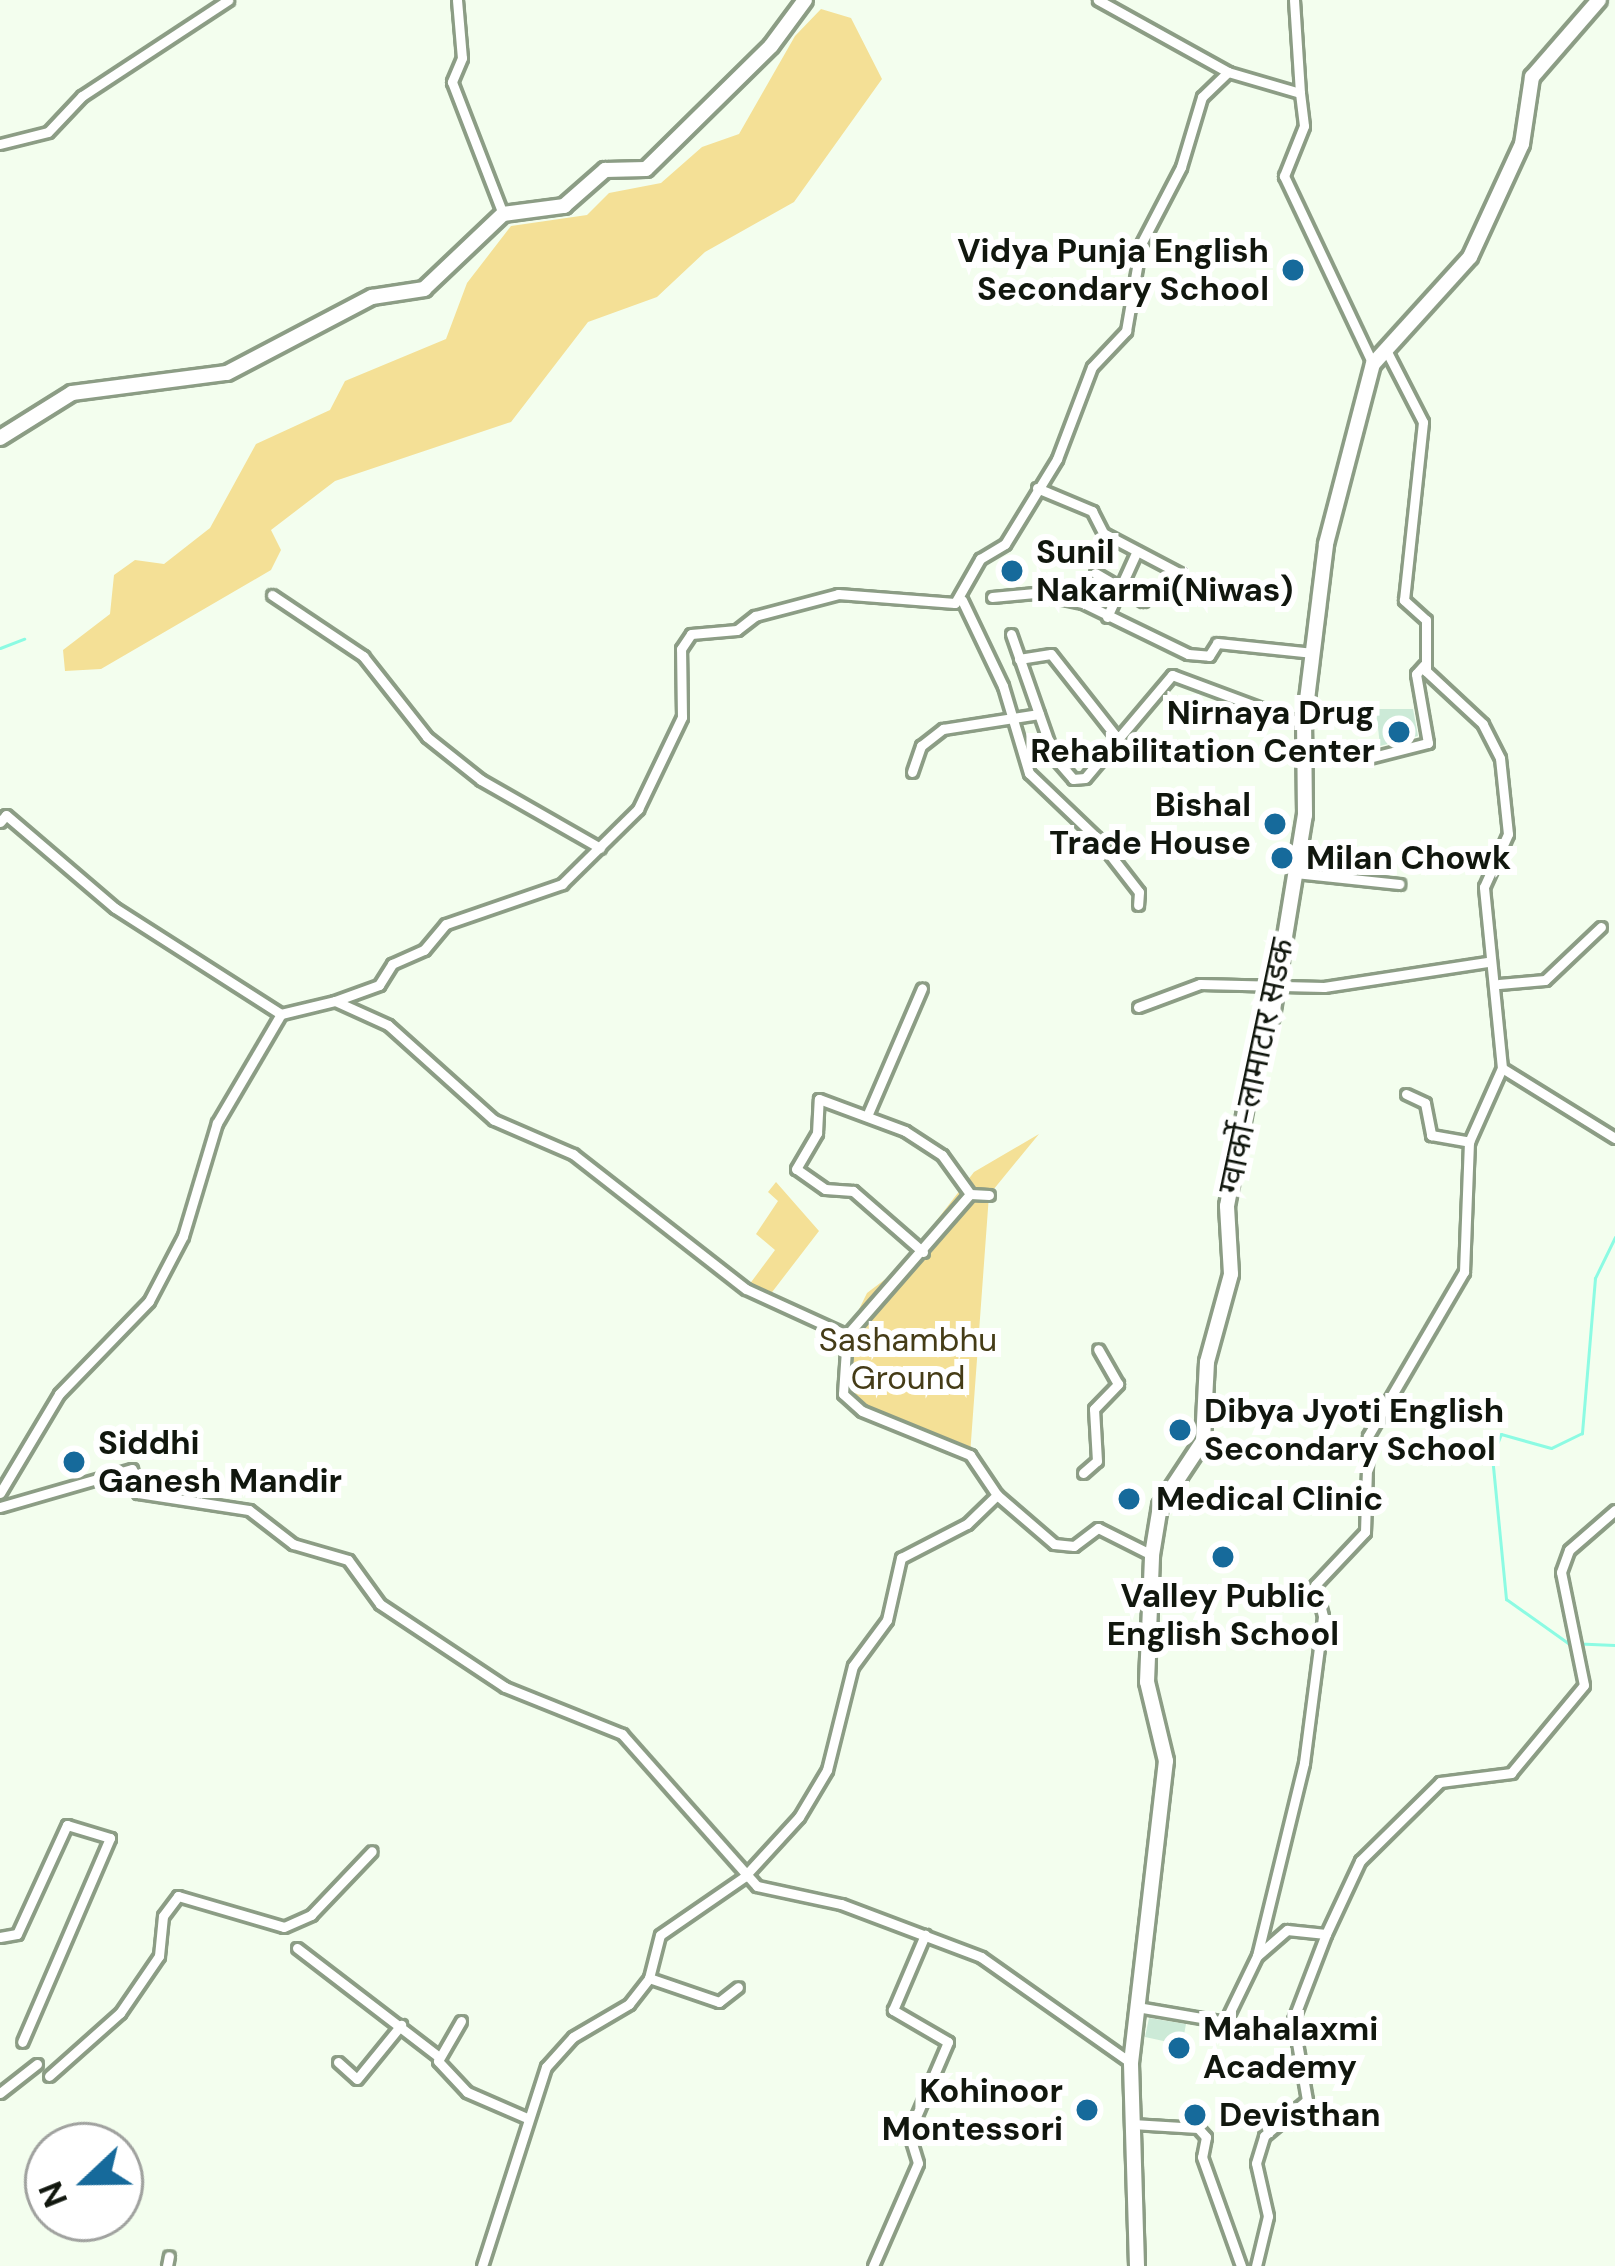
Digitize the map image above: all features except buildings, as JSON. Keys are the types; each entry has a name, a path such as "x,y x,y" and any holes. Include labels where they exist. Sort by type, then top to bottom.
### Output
{"main road":[{"path":"0,438 73,393 212,379 372,298 424,289 503,214 564,206 605,170 646,169 771,46 805,0"},
{"name":"ग्वार्को-लामाटार सडक","path":"1137,2266 1131,2062 1166,1762 1147,1682 1152,1555 1160,1506 1203,1441 1207,1363 1231,1274 1224,1223 1295,873 1306,751 1304,724 1317,654 1326,544 1373,364 1470,257 1522,144 1532,77 1597,0"}],"street":[{"path":"0,144 48,132 82,96 228,0"},
{"path":"457,0 462,58 452,82 503,214"},
{"path":"1097,0 1228,72 1300,93"},
{"path":"1294,0 1304,126 1284,176 1373,364"},
{"path":"1138,905 1139,892 1097,838 1029,773 962,600 973,568 1005,544 1037,488 1092,367 1126,331 1141,244 1181,167 1202,97 1228,72"},
{"path":"1306,751 1365,759 1428,743 1416,674 1424,665 1426,620 1404,600 1423,422 1385,348"},
{"path":"1037,488 1092,511 1103,533 1181,574"},
{"path":"1107,616 1137,550"},
{"path":"1095,573 1143,601"},
{"path":"992,597 1035,592 1107,616 1188,654 1209,656 1217,643 1317,654"},
{"path":"0,1493 59,1394 149,1301 183,1236 217,1123 281,1014 379,985 392,964 424,950 446,924 562,884 600,848 664,770 687,696 680,649 691,634 737,630 754,616 838,594 962,600"},
{"path":"272,595 363,656 428,736 481,781 600,848"},
{"path":"1011,634 1039,714 1072,779 1084,778 1172,675 1304,724"},
{"path":"1019,659 1051,654 1118,738"},
{"path":"1137,2006 1220,2025 1257,1956 1304,1763 1323,1616 1315,1585 1365,1532 1369,1436 1465,1273 1468,1142 1502,1068 1499,984 1487,962 1484,887 1508,834 1500,758 1483,724 1424,665"},
{"path":"912,772 920,746 943,729 1013,723 1039,714"},
{"path":"0,822 6,815 116,908 281,1014"},
{"path":"1295,873 1399,884"},
{"path":"1499,984 1545,980 1601,927"},
{"path":"1138,1007 1200,984 1358,985 1487,962"},
{"path":"867,1116 922,988"},
{"path":"335,1001 438,1062 494,1120 573,1154 746,1289 847,1335"},
{"path":"1502,1068 1615,1138"},
{"path":"1406,1094 1425,1103 1431,1135 1468,1142"},
{"path":"923,1252 853,1191 825,1189 796,1169 818,1132 819,1100 867,1116 942,1155 970,1194"},
{"path":"970,1194 847,1335 843,1394 862,1411 970,1455 997,1495 1054,1544 1074,1546 1097,1528 1152,1555"},
{"path":"970,1194 989,1195"},
{"path":"1083,1473 1097,1461 1094,1408 1118,1384 1098,1348"},
{"path":"0,1507 132,1469 138,1493 249,1510 293,1544 348,1560 380,1604 505,1687 622,1734 744,1876 981,1957 1131,2062"},
{"path":"482,2266 504,2219 526,2118 546,2067 649,1978 660,1935 744,1876 827,1770 853,1666 887,1620 901,1558 967,1524 997,1495"},
{"path":"1256,2266 1268,2216 1256,2163 1264,2136 1306,2100 1293,2020 1360,1861 1440,1781 1511,1773 1584,1685 1562,1565 1615,1510"},
{"path":"0,1937 17,1934 68,1825 110,1838 22,2042"},
{"path":"49,2076 120,2013 159,1956 163,1916 178,1895 284,1927 311,1915 372,1851"},
{"path":"1257,1956 1287,1930 1326,1934"},
{"path":"873,2266 918,2163 909,2133 948,2042 893,2010 926,1935"},
{"path":"297,1948 438,2056 467,2092 526,2118"},
{"path":"649,1978 719,2002 738,1987"},
{"path":"438,2056 460,2021"},
{"path":"338,2062 358,2079 401,2025"},
{"path":"0,2093 37,2064"},
{"path":"1132,2125 1198,2128 1206,2137 1202,2157 1241,2266"}],"green space":[{"path":"821,9 851,18 882,79 794,202 705,252 657,297 588,322 511,422 335,481 271,530 281,550 271,570 101,669 65,671 63,650 110,614 114,575 135,560 164,564 210,528 256,444 330,410 345,381 446,339 467,283 511,226 587,215 609,193 661,183 702,147 739,134 795,36"},
{"name":"Sashambhu Ground","path":"1039,1134 989,1195 970,1455 862,1411 843,1394 844,1340 867,1293 900,1268 974,1172"},
{"path":"776,1182 819,1231 766,1300 746,1289 775,1250 756,1234 778,1201 768,1192"}],"waterway":[{"path":"0,648 24,639"},
{"path":"1615,1237 1595,1278 1582,1433 1551,1448 1501,1434 1492,1456 1506,1599 1568,1643 1615,1645"}],"place":[{"name":"Vidya Punja English Secondary School","path":"1293,270"},
{"name":"Sunil Nakarmi(Niwas)","path":"1012,571"},
{"name":"Nirnaya Drug Rehabilitation Center","path":"1399,732"},
{"name":"Bishal Trade House","path":"1275,824"},
{"name":"Milan Chowk","path":"1282,858"},
{"name":"Dibya Jyoti English Secondary School","path":"1180,1430"},
{"name":"Siddhi Ganesh Mandir","path":"74,1462"},
{"name":"Medical Clinic","path":"1129,1499"},
{"name":"Valley Public English School","path":"1223,1557"},
{"name":"Mahalaxmi Academy","path":"1179,2048"},
{"name":"Kohinoor Montessori","path":"1087,2110"},
{"name":"Devisthan","path":"1195,2115"}]}
